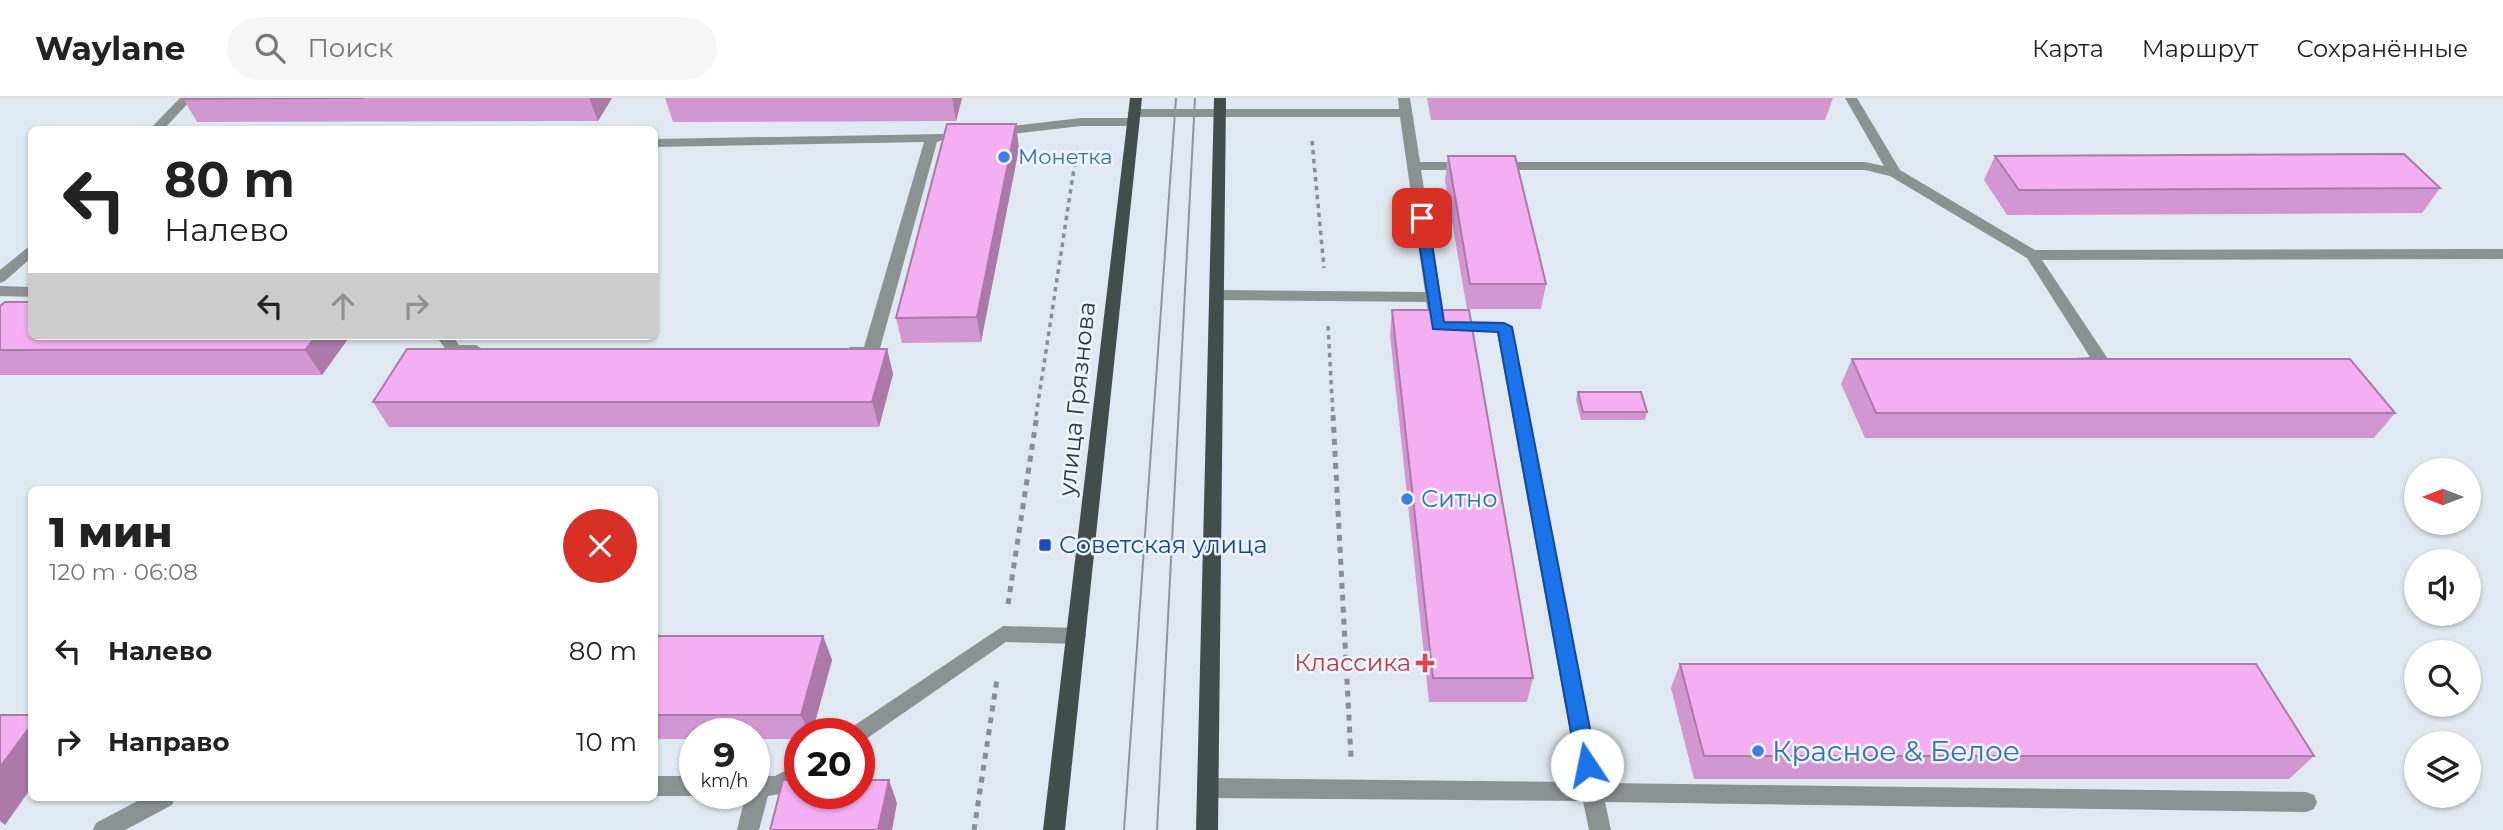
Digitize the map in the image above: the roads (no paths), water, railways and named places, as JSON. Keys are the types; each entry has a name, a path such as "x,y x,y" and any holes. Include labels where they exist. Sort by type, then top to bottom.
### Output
{"main road":[{"path":"1207,830 1220,106"},
{"name":"улица Грязнова","path":"1054,830 1134,111"}],"lane":[{"path":"159,126 187,98"},
{"path":"1851,98 1895,173"},
{"path":"985,133 1081,122 1134,111 1220,106 1309,113 1406,106 1438,326 1504,327 1600,830"},
{"path":"658,143 931,140 958,136"},
{"path":"830,352 872,352 931,140"},
{"path":"1415,166 1865,166 1895,173 2032,255 2109,362 2061,363"},
{"path":"0,278 28,252"},
{"path":"2032,255 2503,254"},
{"path":"0,291 28,292"},
{"path":"1217,295 1433,297"},
{"path":"447,340 455,350 496,350"},
{"path":"875,722 1003,634 1076,636"},
{"path":"658,786 679,786"},
{"path":"1208,788 2306,802"},
{"path":"104,830 158,801"},
{"path":"748,830 752,809"}],"tram line":[{"path":"1124,830 1176,98"},
{"path":"1157,830 1195,98"}],"place":[{"name":"Монетка","path":"1004,157"},
{"name":"Ситно","path":"1407,499"},
{"name":"Советская улица","path":"1045,545"},
{"name":"Классика","path":"1425,663"},
{"name":"Красное & Белое","path":"1758,751"}]}
